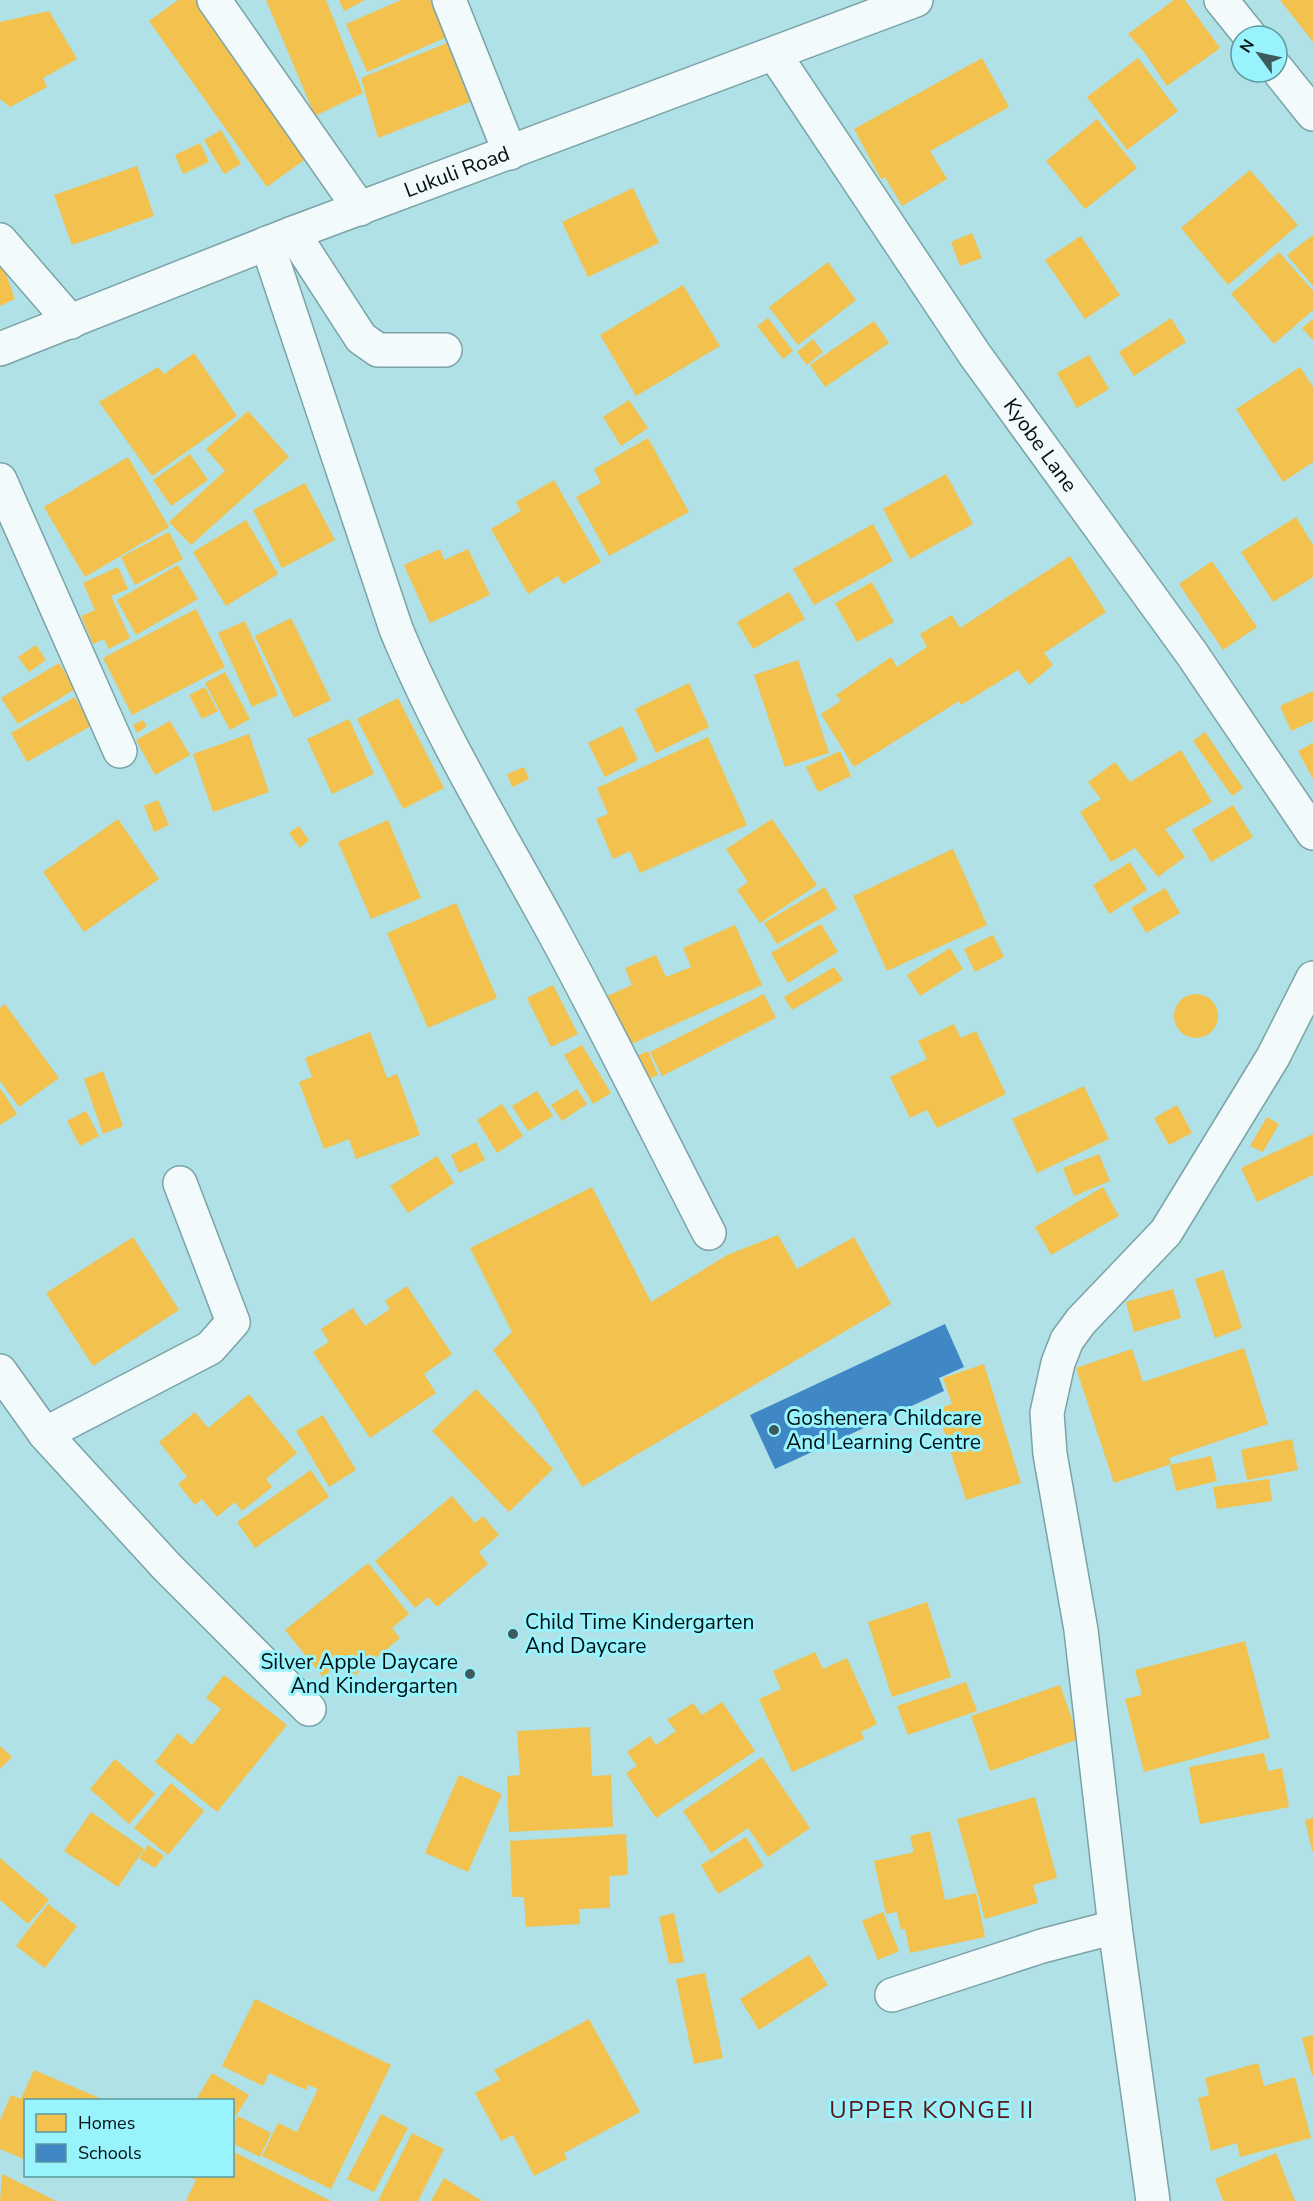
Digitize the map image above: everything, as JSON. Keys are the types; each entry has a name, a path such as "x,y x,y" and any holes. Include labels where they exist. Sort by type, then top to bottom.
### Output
{"street":[{"path":"214,0 360,209"},
{"path":"449,0 510,153"},
{"name":"Lukuli Road","path":"0,349 280,238 775,55 916,0"},
{"path":"1221,0 1240,24"},
{"name":"Kyobe Lane","path":"775,55 975,355 1192,654 1313,833"},
{"path":"1289,84 1313,114"},
{"path":"280,238 360,338 378,350 445,350"},
{"path":"280,238 396,629 413,670 503,844 553,931 710,1233"},
{"path":"0,240 71,321"},
{"path":"0,480 120,751"},
{"path":"1153,2201 1115,1927 1081,1630 1050,1454 1047,1413 1058,1364 1067,1340 1081,1321 1166,1232 1273,1058 1313,978"},
{"path":"45,1434 210,1348 233,1322 180,1184"},
{"path":"0,1371 45,1434 167,1567 309,1709"},
{"path":"892,1995 1042,1946 1115,1927"}],"building: Homes":[{"path":"178,0 206,0 315,152 267,187 149,21"},
{"path":"266,0 326,0 363,93 315,116"},
{"path":"339,0 365,0 344,11"},
{"path":"401,0 430,0 447,37 367,72 346,24"},
{"path":"1174,0 1185,0 1220,48 1167,86 1145,53 1128,34"},
{"path":"1280,0 1313,0 1313,42"},
{"path":"49,11 77,59 43,78 47,87 10,107 0,99 0,22"},
{"path":"447,43 470,102 378,138 361,78"},
{"path":"982,58 1009,107 930,151 947,179 902,206 885,177 881,179 854,129"},
{"path":"1138,58 1178,111 1127,150 1087,97"},
{"path":"1097,119 1137,168 1085,209 1046,161"},
{"path":"221,130 241,164 224,174 204,140"},
{"path":"200,143 209,162 183,174 175,155"},
{"path":"137,166 154,216 72,245 54,195"},
{"path":"1250,170 1298,225 1228,285 1181,228"},
{"path":"633,188 659,243 588,277 562,222"},
{"path":"972,233 982,258 960,266 951,242"},
{"path":"1313,235 1313,286 1287,255"},
{"path":"1081,236 1120,295 1085,319 1045,260"},
{"path":"1279,252 1313,291 1313,310 1274,344 1231,294"},
{"path":"0,258 15,299 0,306"},
{"path":"828,262 856,300 798,345 769,307"},
{"path":"683,285 720,346 636,396 600,335"},
{"path":"768,318 793,351 783,359 757,326"},
{"path":"1171,318 1186,342 1134,376 1119,352"},
{"path":"1313,319 1313,340 1302,328"},
{"path":"874,321 889,343 825,387 810,365"},
{"path":"813,339 823,352 807,365 797,352"},
{"path":"194,353 237,416 152,476 99,402 158,367 164,374"},
{"path":"1089,355 1109,389 1077,408 1057,373"},
{"path":"1300,367 1313,387 1313,462 1283,482 1236,409"},
{"path":"629,400 648,428 621,446 603,417"},
{"path":"248,411 289,457 191,545 169,522 225,471 206,449"},
{"path":"648,438 689,512 609,556 576,497 601,483 594,469"},
{"path":"190,454 208,480 171,506 153,480"},
{"path":"128,457 169,527 85,577 44,507"},
{"path":"946,474 973,524 910,559 883,509"},
{"path":"554,480 601,562 563,584 558,576 528,594 491,529 521,511 516,502"},
{"path":"305,483 335,540 282,568 253,510"},
{"path":"1296,517 1313,545 1313,577 1273,602 1241,552"},
{"path":"246,520 278,574 226,606 193,552"},
{"path":"873,524 893,561 814,605 793,569"},
{"path":"169,532 183,559 135,585 121,557"},
{"path":"440,549 444,560 468,549 490,595 430,623 404,565"},
{"path":"1070,556 1106,612 1044,653 1053,665 1029,685 1018,670 961,705 959,701 854,767 821,714 841,701 836,695 891,657 897,667 927,647 920,634 952,615 960,628"},
{"path":"1212,561 1257,627 1223,650 1179,584"},
{"path":"178,565 198,599 136,635 117,600"},
{"path":"118,567 128,589 111,596 130,638 109,649 104,639 93,644 81,616 95,610 83,583"},
{"path":"872,582 894,622 857,642 835,603"},
{"path":"789,592 805,619 753,649 737,622"},
{"path":"196,609 225,667 132,715 103,658"},
{"path":"291,618 331,700 294,718 255,636"},
{"path":"245,621 278,695 252,707 218,633"},
{"path":"36,645 46,660 29,672 18,657"},
{"path":"798,660 829,753 785,767 754,675"},
{"path":"59,663 75,689 18,724 1,698"},
{"path":"225,672 250,719 230,730 205,683"},
{"path":"689,683 709,727 656,753 635,709"},
{"path":"205,687 218,711 202,719 189,695"},
{"path":"1313,691 1313,721 1291,731 1280,706"},
{"path":"75,697 91,726 27,762 11,733"},
{"path":"398,698 444,788 403,809 357,719"},
{"path":"349,719 374,774 332,794 307,739"},
{"path":"143,720 147,726 137,733 133,725"},
{"path":"170,721 190,755 155,775 136,740"},
{"path":"622,726 638,760 605,777 588,743"},
{"path":"1205,732 1243,788 1232,796 1193,741"},
{"path":"249,734 269,792 213,812 193,754"},
{"path":"708,737 747,825 640,873 630,851 613,859 596,819 608,814 597,788"},
{"path":"1313,743 1313,779 1298,751"},
{"path":"1181,750 1212,802 1165,829 1185,857 1158,877 1135,848 1111,862 1080,812 1101,799 1088,782 1115,762 1130,782"},
{"path":"840,751 851,776 818,792 806,767"},
{"path":"524,767 529,779 512,787 507,774"},
{"path":"158,800 169,825 154,832 144,806"},
{"path":"1233,805 1253,837 1211,862 1192,830"},
{"path":"118,819 159,879 84,932 43,872"},
{"path":"772,819 817,885 760,923 737,890 748,882 726,849"},
{"path":"388,820 421,898 371,919 338,842"},
{"path":"299,826 309,840 300,848 289,833"},
{"path":"953,849 987,925 887,971 853,896"},
{"path":"1130,862 1147,890 1109,914 1093,885"},
{"path":"825,887 837,909 777,944 764,923"},
{"path":"1165,888 1180,913 1146,933 1131,908"},
{"path":"456,903 497,998 428,1028 387,933"},
{"path":"821,924 838,952 788,983 771,953"},
{"path":"735,925 762,985 627,1046 605,997 632,985 625,968 656,955 666,977 691,967 683,948"},
{"path":"993,935 1004,957 975,972 964,949"},
{"path":"950,948 963,969 920,996 907,975"},
{"path":"834,967 843,980 792,1010 784,997"},
{"path":"553,985 578,1034 551,1047 527,998"},
{"path":"764,994 776,1018 662,1076 650,1052"},
{"path":"1196,994 1211,1001 1218,1016 1211,1031 1196,1038 1181,1031 1174,1016 1181,1001"},
{"path":"5,1004 59,1078 19,1107 0,1081 0,1008"},
{"path":"954,1024 961,1038 976,1031 1006,1094 937,1128 927,1110 910,1118 890,1077 927,1059 918,1041"},
{"path":"370,1032 387,1078 397,1074 420,1135 356,1159 349,1139 324,1149 299,1082 312,1077 305,1058"},
{"path":"582,1045 611,1093 593,1104 564,1055"},
{"path":"648,1051 658,1075 642,1082 632,1058"},
{"path":"103,1071 123,1126 103,1134 84,1079"},
{"path":"1084,1086 1109,1139 1037,1173 1012,1119"},
{"path":"0,1088 17,1114 0,1125"},
{"path":"577,1089 587,1104 562,1121 551,1105"},
{"path":"537,1091 553,1116 528,1131 512,1106"},
{"path":"502,1104 523,1136 497,1153 477,1120"},
{"path":"1177,1105 1192,1133 1169,1145 1154,1118"},
{"path":"86,1111 99,1136 80,1146 67,1121"},
{"path":"1267,1117 1279,1124 1263,1152 1250,1146"},
{"path":"1313,1134 1313,1175 1257,1202 1241,1168"},
{"path":"476,1142 485,1160 459,1173 451,1155"},
{"path":"1099,1154 1110,1181 1074,1196 1063,1168"},
{"path":"437,1156 454,1183 408,1213 390,1186"},
{"path":"592,1187 651,1302 727,1255 778,1235 797,1269 854,1237 891,1304 582,1487 534,1406 493,1350 512,1332 470,1248"},
{"path":"1103,1187 1119,1216 1051,1255 1035,1227"},
{"path":"133,1237 179,1310 93,1366 46,1293"},
{"path":"1223,1270 1242,1328 1215,1338 1195,1279"},
{"path":"407,1286 452,1354 424,1374 436,1393 370,1438 313,1352 329,1342 321,1329 353,1308 365,1326 390,1309 385,1301"},
{"path":"1173,1289 1181,1318 1134,1332 1126,1302"},
{"path":"1244,1348 1268,1424 1169,1458 1171,1464 1114,1483 1076,1368 1132,1349 1143,1382"},
{"path":"984,1364 1021,1483 966,1500 937,1409 952,1404 943,1378"},
{"path":"476,1389 553,1469 509,1512 432,1431"},
{"path":"249,1394 297,1453 266,1479 272,1487 242,1511 235,1502 217,1517 202,1499 195,1505 178,1484 187,1477 159,1442 195,1412 208,1428"},
{"path":"323,1415 356,1470 329,1487 296,1431"},
{"path":"1292,1439 1298,1470 1247,1480 1241,1450"},
{"path":"1211,1456 1217,1481 1176,1491 1170,1465"},
{"path":"311,1470 329,1497 255,1548 237,1522"},
{"path":"1269,1479 1272,1501 1217,1509 1213,1487"},
{"path":"452,1496 475,1523 483,1516 499,1535 479,1552 488,1564 437,1607 428,1597 415,1608 375,1561"},
{"path":"368,1563 409,1614 392,1628 400,1638 350,1679 339,1664 323,1677 285,1630"},
{"path":"927,1602 951,1677 892,1697 868,1622"},
{"path":"1245,1641 1270,1738 1144,1772 1125,1699 1142,1695 1135,1670"},
{"path":"815,1652 823,1669 847,1658 877,1724 861,1732 864,1739 792,1772 759,1699 781,1689 773,1671"},
{"path":"224,1675 287,1725 217,1812 155,1762 178,1733 192,1745 221,1709 206,1698"},
{"path":"966,1682 977,1711 908,1735 897,1706"},
{"path":"1060,1685 1079,1739 990,1771 971,1716"},
{"path":"722,1702 755,1751 656,1818 626,1773 637,1766 627,1752 650,1736 656,1745 676,1731 667,1720 693,1703 702,1715"},
{"path":"590,1727 592,1776 611,1775 613,1827 509,1832 507,1776 520,1775 517,1731"},
{"path":"0,1746 12,1757 0,1769"},
{"path":"1264,1753 1268,1771 1282,1768 1289,1807 1200,1824 1189,1767"},
{"path":"762,1757 810,1828 768,1857 748,1828 711,1853 683,1811"},
{"path":"115,1759 155,1794 129,1824 90,1789"},
{"path":"459,1775 502,1794 468,1872 425,1853"},
{"path":"171,1783 204,1811 168,1855 134,1828"},
{"path":"1035,1797 1057,1878 1033,1885 1038,1903 985,1919 957,1819"},
{"path":"91,1812 144,1849 118,1887 64,1851"},
{"path":"1313,1818 1313,1851 1312,1851 1305,1820"},
{"path":"930,1831 945,1900 976,1893 985,1937 910,1953 905,1929 901,1930 897,1912 886,1914 874,1861 914,1852 910,1836"},
{"path":"626,1834 628,1875 609,1876 610,1908 579,1909 580,1924 526,1927 524,1897 512,1897 510,1841"},
{"path":"746,1837 764,1866 718,1894 701,1865"},
{"path":"148,1845 164,1856 155,1868 139,1858"},
{"path":"0,1858 49,1900 28,1924 0,1900"},
{"path":"48,1904 77,1926 45,1968 16,1946"},
{"path":"883,1912 899,1951 878,1960 862,1921"},
{"path":"674,1913 684,1962 669,1964 659,1917"},
{"path":"809,1955 828,1985 759,2030 740,1999"},
{"path":"705,1973 723,2058 694,2064 676,1979"},
{"path":"255,1999 391,2065 331,2189 262,2156 278,2123 297,2132 318,2089 308,2085 306,2090 269,2073 263,2086 222,2066"},
{"path":"589,2019 640,2112 564,2153 567,2159 534,2176 513,2135 501,2141 475,2093 500,2080 494,2070"},
{"path":"1313,2035 1313,2075 1312,2075 1302,2038"},
{"path":"1258,2063 1264,2086 1295,2077 1311,2138 1240,2157 1237,2143 1211,2151 1198,2098 1209,2095 1205,2078"},
{"path":"34,2070 102,2099 24,2099 24,2159 0,2149 0,2120 11,2095 21,2099"},
{"path":"212,2073 249,2095 234,2119 234,2099 197,2099"},
{"path":"381,2114 408,2128 374,2192 347,2179"},
{"path":"238,2116 271,2133 260,2157 234,2144 234,2123"},
{"path":"412,2133 444,2149 418,2201 378,2201"},
{"path":"234,2152 331,2201 186,2201 196,2180 189,2177 234,2177"},
{"path":"1276,2153 1295,2201 1223,2201 1215,2179"},
{"path":"2,2174 56,2201 0,2201"},
{"path":"444,2178 482,2201 431,2201"}],"building: Schools":[{"path":"945,1324 964,1367 939,1378 944,1391 775,1469 750,1415"}],"place":[{"name":"Goshenera Childcare And Learning Centre","path":"774,1430"},
{"name":"Child Time Kindergarten And Daycare","path":"513,1634"},
{"name":"Silver Apple Daycare And Kindergarten","path":"470,1674"}],"district":[{"name":"UPPER KONGE II","path":"932,2110"}]}
